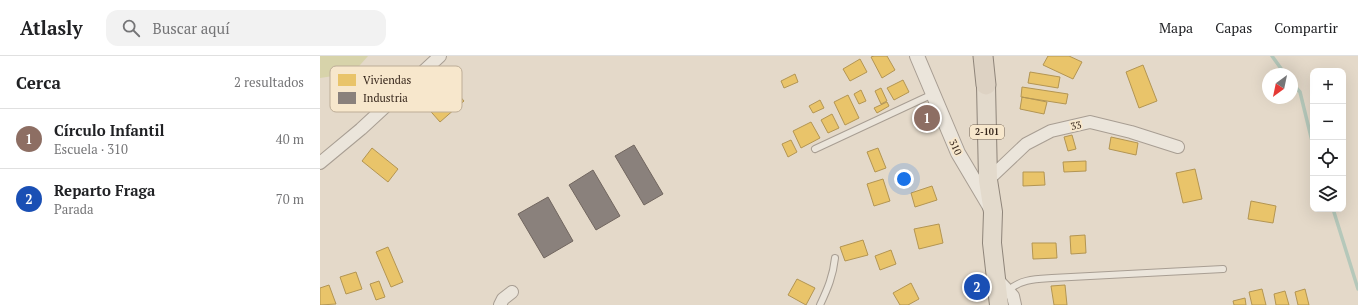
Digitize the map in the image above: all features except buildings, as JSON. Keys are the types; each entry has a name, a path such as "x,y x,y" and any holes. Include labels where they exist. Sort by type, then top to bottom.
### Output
{"highway":[{"name":"2-101","path":"983,56 986,85"},
{"name":"2-101","path":"986,85 987,56"}],"main road":[{"name":"2-101","path":"986,85 988,180 993,212 992,243 996,278 1003,298"}],"street":[{"path":"429,66 440,56"},
{"name":"310","path":"916,56 958,153 993,212"},
{"path":"320,163 379,112"},
{"name":"33","path":"988,180 1026,144 1051,130 1090,122 1131,132 1178,147"},
{"path":"500,305 503,299 512,292"},
{"path":"1003,298 1013,296 1015,305"}],"lane":[{"path":"815,149 933,94"},
{"path":"820,305 830,285 835,258"},
{"path":"1003,298 1013,286 1025,281 1052,278 1223,269"}],"shaded area":[{"path":"320,56 368,56 359,66 330,66 330,76 320,78"}],"waterway":[{"path":"1272,56 1281,68"},
{"path":"1298,90 1300,92 1312,140"},
{"path":"1334,212 1358,289"}],"place":[{"name":"Círculo Infantil","path":"927,118"},
{"name":"Reparto Fraga","path":"977,287"}]}
